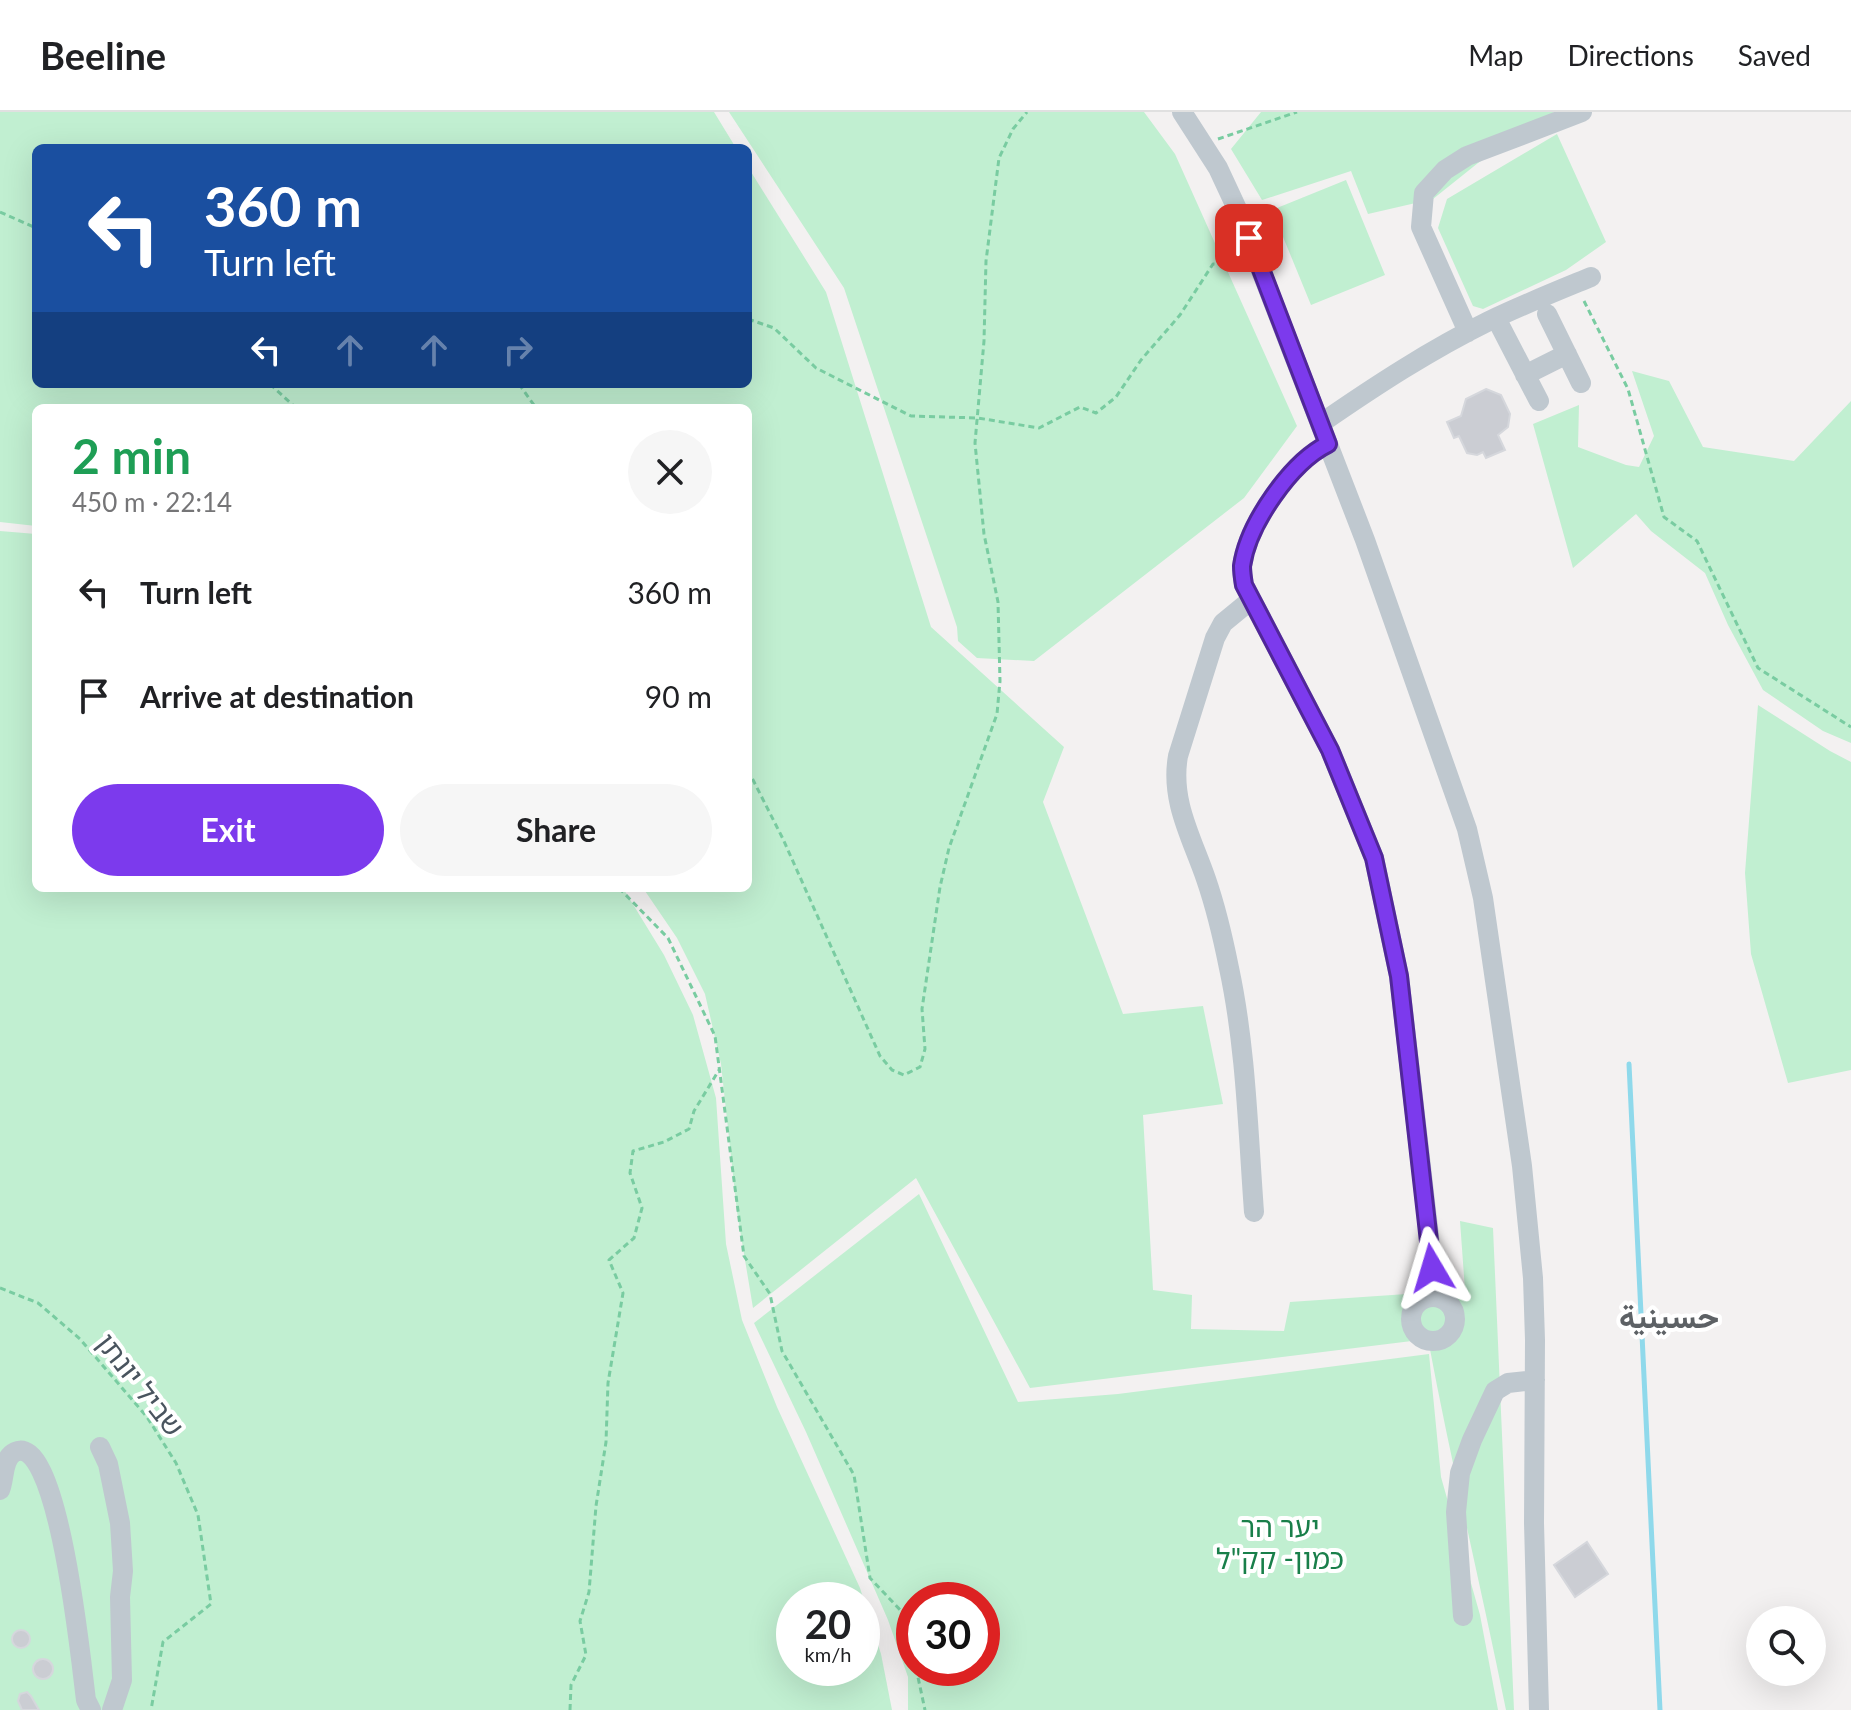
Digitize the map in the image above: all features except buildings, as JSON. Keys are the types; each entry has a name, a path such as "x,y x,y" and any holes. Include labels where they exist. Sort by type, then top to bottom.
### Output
{"street":[{"path":"1182,112 1203,144 1238,211 1365,540 1467,829 1483,898 1522,1166 1533,1278 1534,1523 1539,1710"},
{"path":"1468,332 1421,227 1424,193 1445,170 1467,156 1582,112"},
{"path":"1320,424 1401,369 1468,332 1583,280"},
{"path":"1547,314 1581,383"},
{"path":"1496,318 1539,401"},
{"path":"1525,375 1567,354"},
{"path":"1328,444 1302,461 1271,500 1242,567 1244,585 1330,750 1374,858 1399,976 1436,1297"},
{"path":"1251,600 1223,623 1215,638 1174,774 1178,803 1206,878 1230,972 1244,1080 1254,1212"},
{"path":"1463,1616 1456,1512 1460,1473 1495,1391 1508,1383 1535,1380"},
{"path":"100,1447 108,1464 120,1523 123,1571 120,1597 122,1680 112,1710"},
{"path":"0,1490 7,1463 12,1453 19,1450 35,1459 44,1472 62,1543 86,1700 91,1710"}],"path":[{"path":"752,778 783,839 880,1056 892,1070 904,1075 920,1067 925,1049 922,1009 940,887 949,848 997,714 998,602 984,534 975,443 984,341 986,261 999,158 1013,129 1027,112"},
{"path":"1203,144 1297,112"},
{"path":"0,212 32,226"},
{"path":"752,320 774,328 816,368 911,416 978,418 1039,428 1080,407 1096,413 1116,397 1141,360 1180,315 1213,264 1259,264"},
{"path":"1583,280 1628,389 1664,517 1697,541 1758,668 1851,727"},
{"path":"274,388 292,404"},
{"path":"623,892 668,938 715,1036 744,1256 770,1294 782,1351 854,1475 870,1578 896,1606"},
{"path":"570,1710 571,1685 586,1655 580,1621 589,1592 596,1506 606,1442 608,1383 623,1293 609,1260 634,1238 642,1208 630,1173 633,1151 664,1142 689,1129 694,1111 720,1069"},
{"name":"שביל יונתן","path":"0,1288 38,1303 80,1339 147,1417 176,1463 198,1515 211,1604 163,1642 151,1710"},
{"path":"920,1686 925,1710"}],"green space":[{"path":"0,112 714,112 734,144 32,144 32,388 752,388 752,173 826,292 931,627 1064,747 1043,802 1123,1014 1203,1006 1223,1104 1143,1115 1153,1290 1192,1295 1191,1329 1284,1331 1290,1302 1465,1290 1460,1221 1493,1228 1514,1710 1506,1710 1428,1339 1030,1388 916,1178 753,1308 737,1212 721,1064 705,994 677,938 646,892 752,892 752,404 32,404 32,526 0,522"},
{"path":"729,112 1144,112 1175,154 1297,426 1244,498 1034,661 977,658 958,641 957,627 844,288"},
{"path":"1261,112 1554,112 1478,163 1433,199 1368,214 1351,171 1262,200 1231,149"},
{"path":"1557,134 1606,242 1566,270 1483,309 1473,306 1438,228 1447,199"},
{"path":"1346,180 1385,275 1311,305 1272,210"},
{"path":"1632,371 1669,381 1703,447 1794,461 1851,401 1851,743 1823,731 1763,690 1728,625 1705,573 1651,531 1636,514 1573,568 1533,424 1579,405 1578,447 1639,467 1654,436"},
{"path":"0,531 32,534 32,892 625,892 664,955 693,1015 716,1098 726,1244 742,1320 777,1407 857,1582 776,1582 776,1686 880,1686 880,1651 892,1710 0,1710"},
{"path":"1758,705 1851,762 1851,1070 1788,1083 1751,954 1745,873"},
{"name":"יער הר כמון- קק\"ל","path":"919,1194 1018,1402 1118,1394 1429,1354 1441,1477 1480,1615 1498,1710 908,1710 908,1686 1000,1686 1000,1582 896,1582 896,1643 880,1602 880,1582 871,1582 754,1323"}],"waterway":[{"path":"1629,1064 1660,1710"}],"district":[{"name":"حسينية","path":"1669,1315"}],"route":[{"path":"1249,238 1328,444 1302,461 1271,500 1242,567 1244,585 1330,750 1374,858 1399,976 1432,1268"}]}
